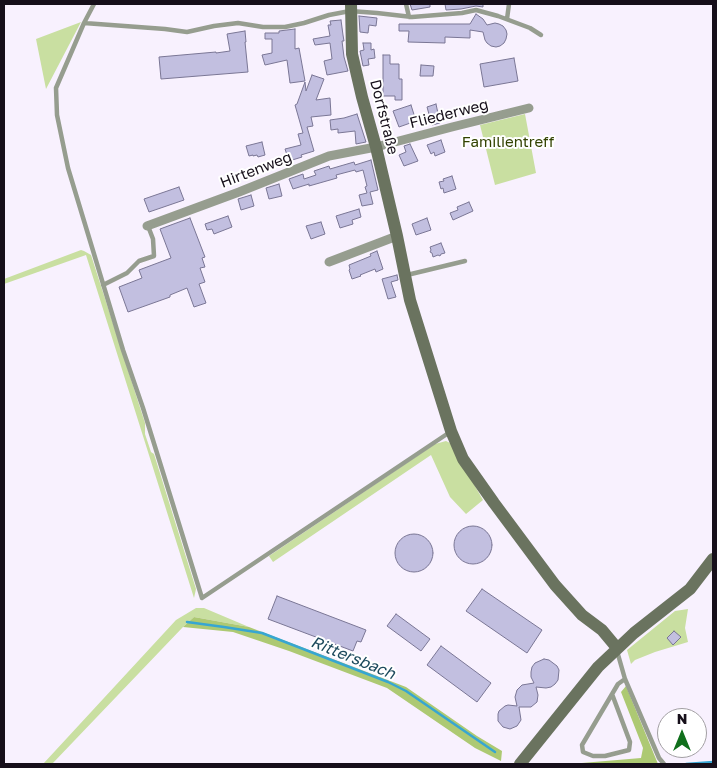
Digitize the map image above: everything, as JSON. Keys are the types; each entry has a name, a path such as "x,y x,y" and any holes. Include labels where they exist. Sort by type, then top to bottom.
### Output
{"street":[{"name":"Dorfstraße","path":"351,8 352,54 362,98 376,147 413,309 451,431 463,458 555,585 582,615 602,630 617,648"},
{"name":"Fliederweg","path":"376,147 529,108"},
{"name":"Hirtenweg","path":"148,226 329,156 376,147"},
{"path":"329,262 397,236"},
{"path":"520,764 598,668 634,633 690,589 713,559"}],"lane":[{"path":"94,4 56,88 57,115 68,168 122,350 143,408 202,598 451,431"},
{"path":"406,4 408,17"},
{"path":"507,20 509,4"},
{"path":"84,23 165,28 187,32 238,23 263,27 285,27 351,8 408,17 454,14 476,10 530,28 541,35"},
{"path":"103,285 127,273 139,261 154,256 153,239 148,226"},
{"path":"406,275 465,261"},
{"path":"617,648 625,679 658,758 664,764"},
{"path":"612,694 630,742 629,750 605,756 593,756 583,752 582,745 612,694 618,684 625,679"}],"green space":[{"path":"81,22 46,89 36,39"},
{"name":"Familientreff","path":"525,114 536,173 495,185 480,125"},
{"path":"81,250 91,255 145,423 145,434 151,452 154,454 196,589 194,598 86,255 4,284 4,279"},
{"path":"446,441 454,445 483,500 466,514 450,497 431,455 273,562 269,556 435,444"},
{"path":"196,608 204,608 249,627 194,617 52,764 43,764 176,620"},
{"path":"688,609 685,628 688,642 655,652 635,660 631,664 627,650 675,611"},
{"path":"194,617 249,627 406,687 502,751 501,761 475,748 387,688 233,632 183,627"},
{"path":"626,686 658,764 570,764 641,758 643,748 621,692"}],"building":[{"path":"410,4 430,4 430,7 412,10"},
{"path":"445,4 483,4 483,7 476,6 446,10"},
{"path":"476,14 487,25 495,23 503,26 507,34 504,43 496,47 491,46 485,40 483,32 470,30 470,38 445,37 445,43 408,42 409,31 399,31 399,24 470,24"},
{"path":"359,16 377,18 376,26 369,25 368,33 360,32"},
{"path":"341,20 344,57 348,71 327,75 324,61 332,59 330,43 315,45 313,39 330,36 328,25 331,25 330,21"},
{"path":"295,29 295,49 299,48 305,81 290,83 287,60 265,65 262,55 272,53 272,39 265,39 265,33 279,33 279,31"},
{"path":"245,31 248,72 161,79 159,57 230,51 227,34"},
{"path":"363,43 371,43 371,50 374,49 375,58 368,59 369,65 363,66 360,51 364,50"},
{"path":"383,55 390,55 390,64 399,64 399,79 402,79 402,100 395,100 395,96 383,96"},
{"path":"514,58 518,81 484,87 480,64"},
{"path":"421,65 434,66 433,76 420,76"},
{"path":"312,75 324,79 316,100 330,98 331,115 311,117 313,126 307,127 314,151 289,161 285,149 301,145 298,134 303,133 295,105 305,82 306,91"},
{"path":"436,104 440,123 432,125 427,107"},
{"path":"411,105 416,121 399,127 393,111"},
{"path":"357,114 366,142 356,144 355,131 338,133 338,129 331,130 330,120"},
{"path":"441,140 445,152 435,156 434,152 431,154 427,145"},
{"path":"262,142 265,155 258,157 257,155 249,156 246,146"},
{"path":"410,144 418,161 404,166 399,155 406,152 404,146"},
{"path":"371,160 378,190 370,192 373,204 362,206 359,195 367,193 363,170 336,175 337,178 293,189 289,179 303,174 304,179 316,175 314,171 329,166 330,169 354,162 355,165"},
{"path":"452,176 456,189 444,193 439,182"},
{"path":"279,184 282,196 269,199 266,188"},
{"path":"179,187 184,200 149,212 144,199"},
{"path":"251,195 254,206 241,210 238,199"},
{"path":"469,202 473,211 453,220 450,213 458,210 457,207"},
{"path":"359,209 361,217 352,220 353,224 340,228 336,216"},
{"path":"228,216 232,227 214,234 212,229 207,230 205,224"},
{"path":"190,218 205,257 202,258 205,267 200,268 205,282 199,284 206,303 194,307 187,288 170,295 170,297 128,312 119,287 142,278 139,270 171,258 160,229"},
{"path":"427,218 431,230 416,235 412,224"},
{"path":"321,222 325,234 311,239 306,226"},
{"path":"441,243 445,253 433,257 430,247"},
{"path":"377,251 383,269 376,272 375,269 352,279 349,265 371,256 370,254"},
{"path":"397,275 398,280 391,282 396,297 388,299 382,279"},
{"path":"473,526 487,531 492,545 487,559 473,564 459,559 454,545 459,531"},
{"path":"414,534 428,539 433,553 428,567 414,572 400,567 395,553 400,539"},
{"path":"482,589 542,630 527,653 466,611"},
{"path":"277,596 366,630 361,642 357,641 353,651 268,619"},
{"path":"396,614 430,639 421,651 387,626"},
{"path":"674,631 681,637 673,645 667,638"},
{"path":"441,646 491,683 477,702 427,665"},
{"path":"544,659 557,666 559,670 558,680 551,687 536,687 537,702 531,707 519,707 521,720 517,726 510,729 503,727 498,721 499,711 508,705 517,706 515,697 517,690 522,685 534,683 531,677 532,667 535,663"}],"waterway":[{"name":"Rittersbach","path":"187,622 262,633 388,682 406,691 495,752"},
{"name":"Rittersbach","path":"686,764 713,762"}]}
